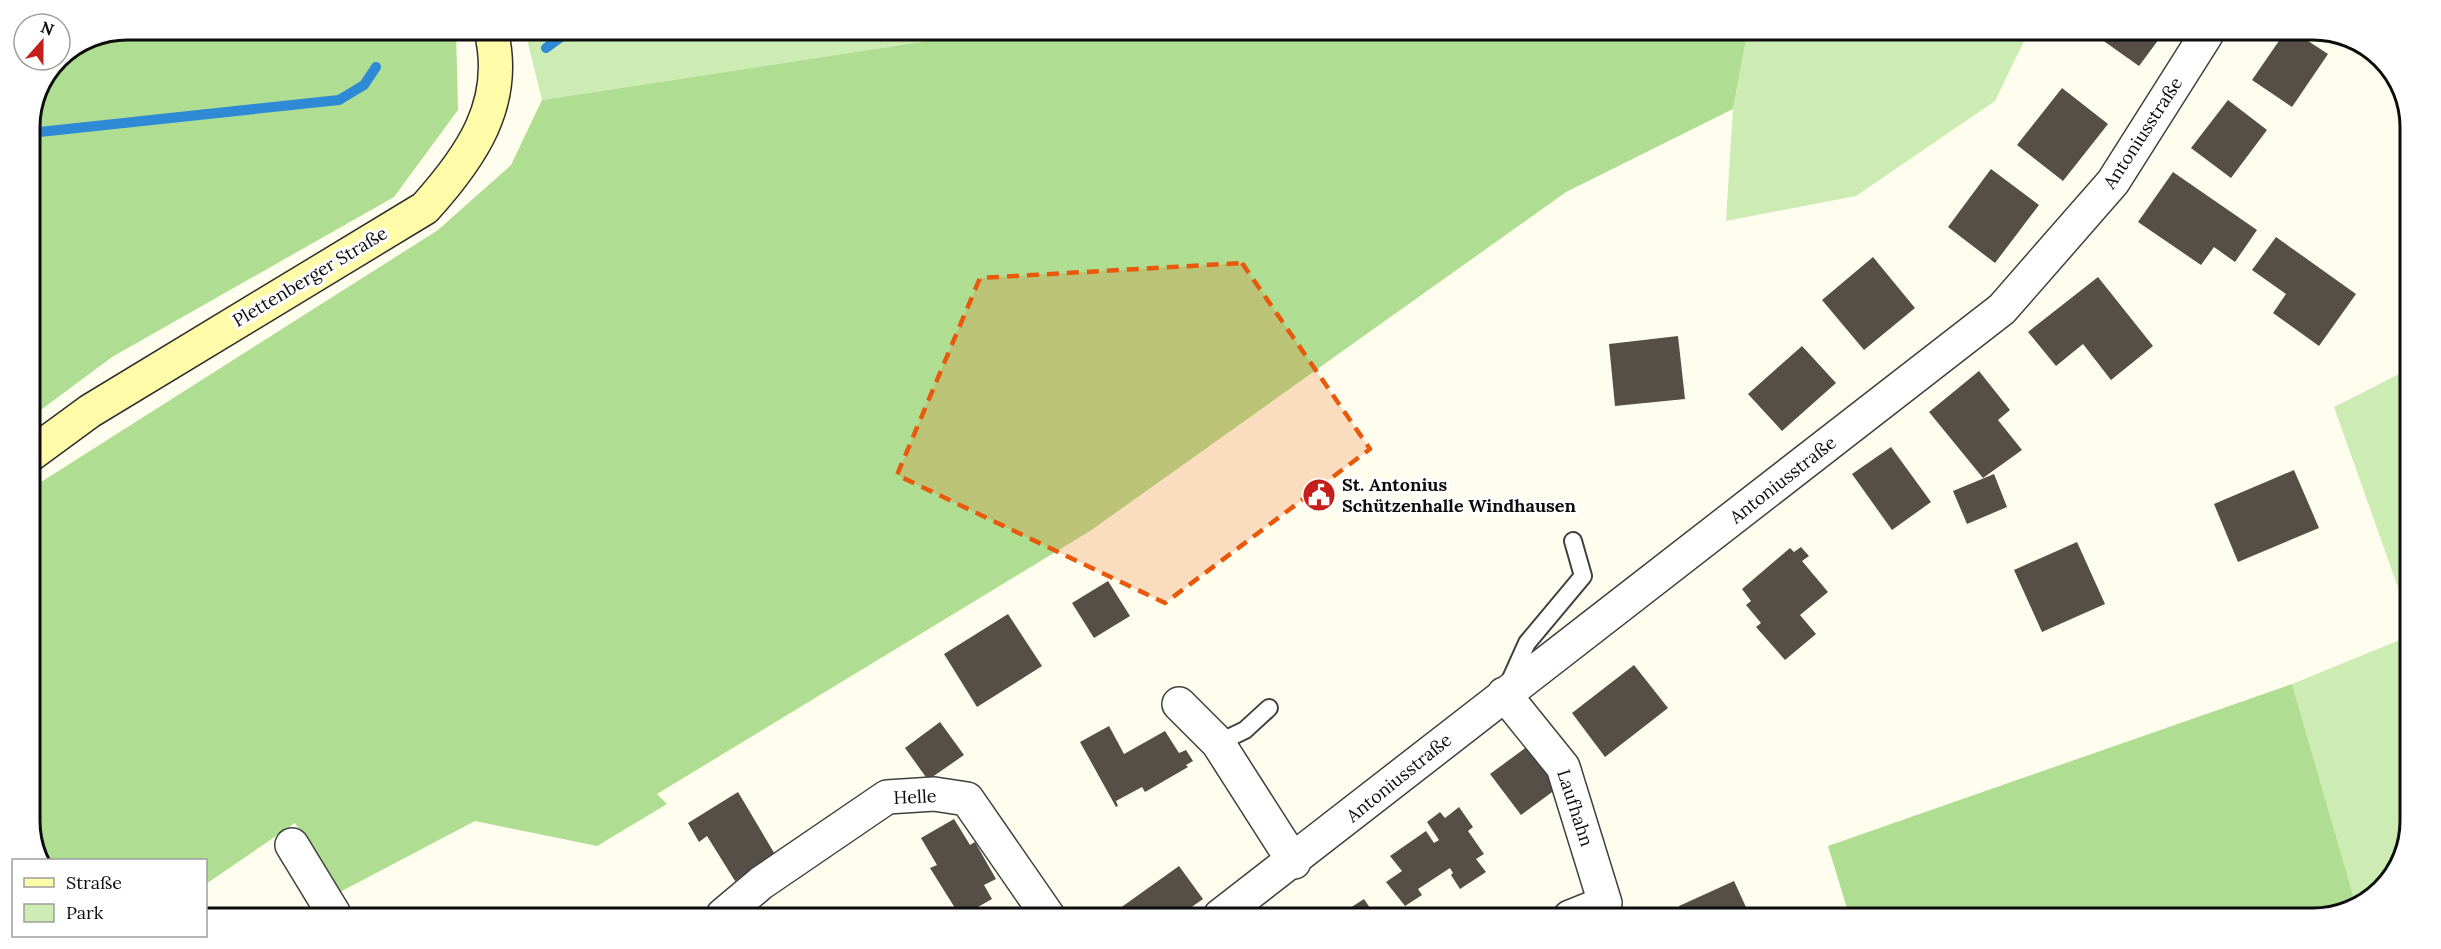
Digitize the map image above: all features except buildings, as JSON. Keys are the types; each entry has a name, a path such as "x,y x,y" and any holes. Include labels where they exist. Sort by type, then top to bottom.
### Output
{"main road":[{"name":"Plettenberger Straße","path":"41,447 90,411 425,208 452,178 475,145 487,117 495,81 497,53 494,41"}],"street":[{"name":"Antoniusstraße","path":"1231,908 2002,309 2113,182 2202,41"},
{"name":"Laufhahn","path":"1504,694 1563,767 1605,903 1592,908"},
{"path":"1179,704 1218,743 1294,861"},
{"name":"Helle","path":"731,908 761,883 887,796 934,794 967,799 1042,908"},
{"path":"292,845 330,908"}],"lane":[{"path":"1504,694 1527,643 1583,576 1573,541"},
{"path":"1218,743 1245,730 1269,708"}],"highlighted area":[{"path":"1242,263 1370,449 1165,603 897,475 980,278"}],"green space":[{"path":"127,41 456,41 458,110 394,197 112,357 41,410 42,110 55,79 61,72 72,72 72,61 79,55 110,42"},
{"path":"527,41 927,41 542,100"},
{"path":"927,41 1746,41 1733,109 1566,192 1090,531 657,794 667,804 597,846 475,821 338,893 295,823 207,883 207,859 49,859 42,839 41,827 41,482 438,230 511,165 542,100"},
{"path":"1746,41 2024,41 1995,101 1856,196 1726,221 1733,109"},
{"path":"2400,374 2400,593 2334,407"},
{"path":"2400,640 2399,839 2386,870 2367,891 2354,898 2292,684"},
{"path":"2292,684 2354,898 2325,908 1847,908 1828,846"}],"waterway":[{"path":"546,48 555,41"},
{"path":"41,132 339,100 364,85 376,67"}],"place":[{"name":"St. Antonius Schützenhalle Windhausen","path":"1319,495"}]}
